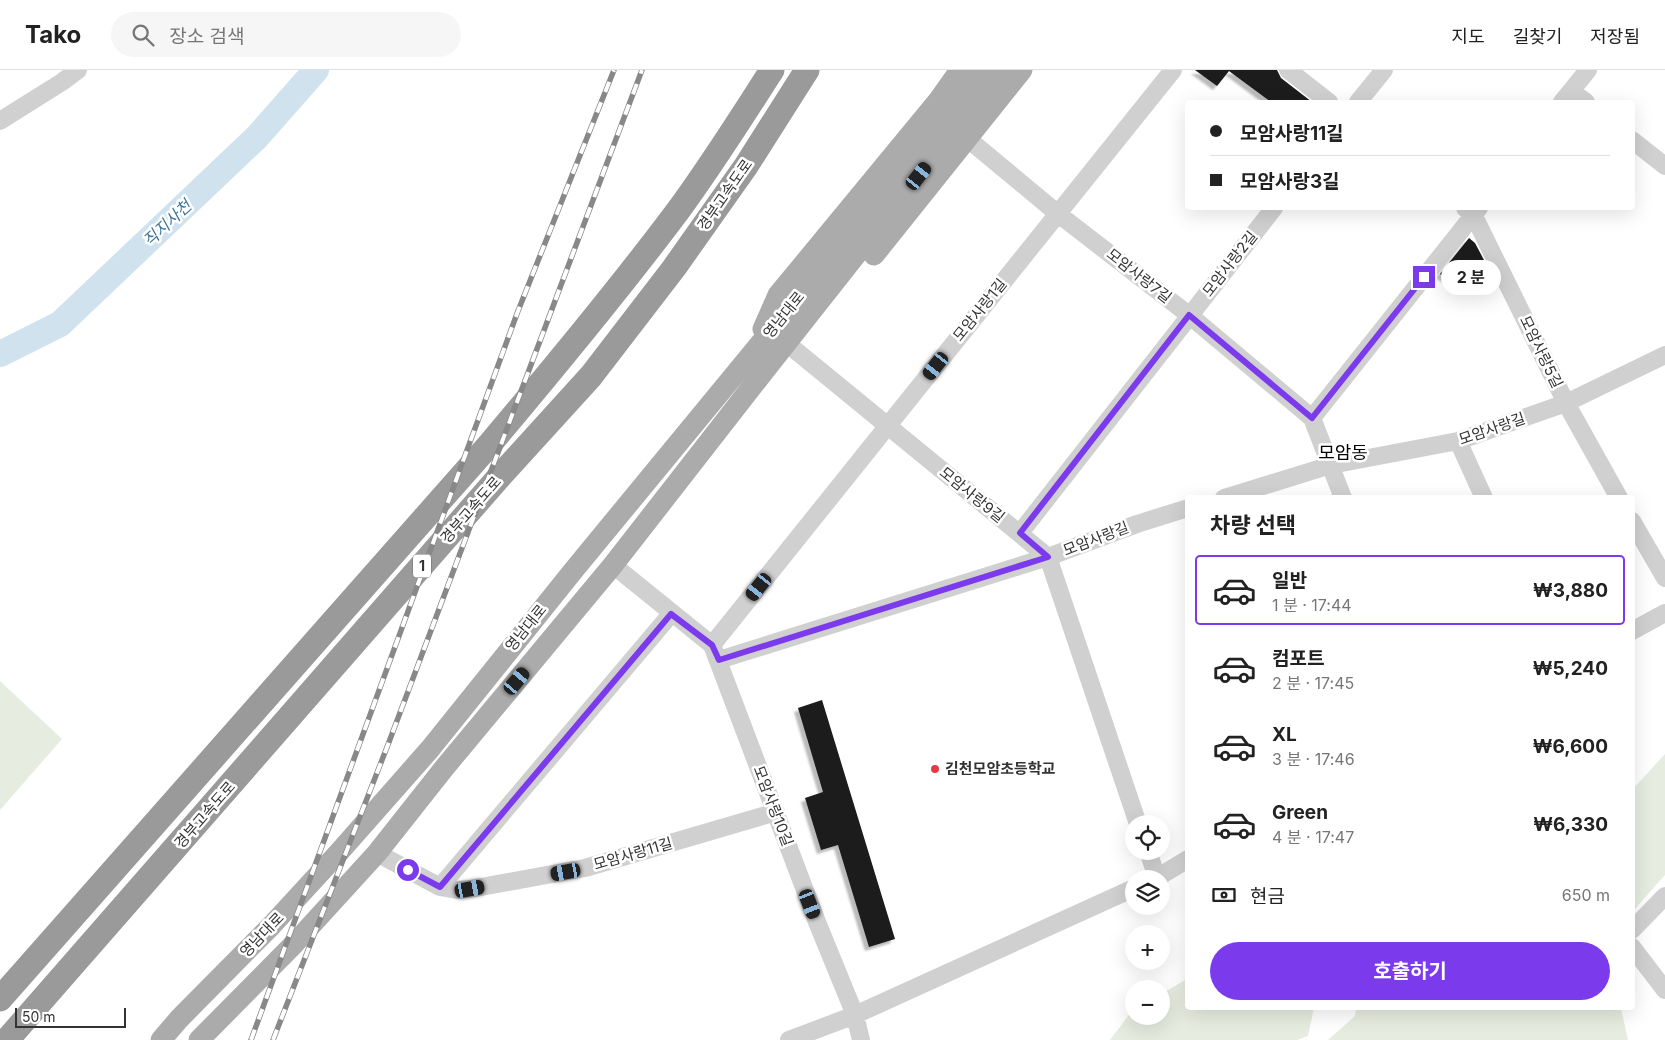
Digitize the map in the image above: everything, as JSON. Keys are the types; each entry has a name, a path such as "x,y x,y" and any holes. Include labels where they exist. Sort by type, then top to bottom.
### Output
{"highway":[{"name":"경부고속도로","path":"0,999 489,445 552,370 624,282 678,210 731,135 772,70"},
{"name":"경부고속도로","path":"7,1040 493,484 591,376 674,268 746,166 807,70"}],"main road":[{"path":"753,352 778,295 938,101 960,70"},
{"path":"864,231 981,70"},
{"path":"864,231 1002,70"},
{"path":"765,370 795,350 890,236 1022,70"},
{"name":"영남대로","path":"161,1040 179,1019 323,871 430,749 753,352 864,231"},
{"name":"영남대로","path":"199,1040 294,944 377,853 445,767 613,566 765,370 864,231"}],"street":[{"path":"0,121 78,70"},
{"name":"모암사랑1길","path":"716,653 887,426 1173,70"},
{"path":"1288,70 1326,100"},
{"path":"1360,100 1384,70"},
{"path":"1566,97 1588,70"},
{"name":"모암사랑7길","path":"968,139 1057,213 1189,315 1312,418 1332,465 1342,495"},
{"path":"1635,142 1664,163"},
{"name":"모암사랑2길","path":"1020,533 1272,210"},
{"path":"1312,418 1472,210"},
{"name":"모암사랑5길","path":"1472,210 1566,403 1617,495"},
{"name":"모암사랑9길","path":"795,350 1048,557"},
{"name":"모암사랑길","path":"1234,495 1332,465 1458,441 1566,403 1665,355"},
{"path":"1458,441 1483,495"},
{"name":"모암사랑길","path":"716,653 1048,557 1137,524 1185,510"},
{"path":"1635,526 1665,578"},
{"path":"1048,557 1135,815"},
{"path":"613,566 716,653"},
{"path":"1635,629 1665,613"},
{"path":"440,887 671,614"},
{"name":"모암사랑10길","path":"716,653 855,1015 861,1040"},
{"name":"모암사랑11길","path":"377,853 440,887 457,890 470,889 586,868 776,812"},
{"path":"1169,870 1185,861"},
{"path":"788,1040 855,1015 1125,892"},
{"path":"1635,927 1665,896"},
{"path":"1635,952 1665,990"}],"shaded area":[{"path":"0,681 62,739 0,810"},
{"path":"1665,754 1665,875 1635,909 1635,787"},
{"path":"1185,980 1185,1010 1314,1010 1308,1036 1297,1040 1110,1040 1125,1020 1125,1025 1170,1025 1170,989"},
{"path":"1356,1010 1621,1010 1628,1040 1328,1040 1355,1016"}],"building":[{"path":"1195,70 1277,70 1281,78 1309,100 1268,100 1229,71 1217,86"},
{"path":"1469,238 1475,243 1484,260 1462,290 1440,274"},
{"path":"822,700 895,939 869,947 838,845 821,850 805,798 823,792 798,708"}],"waterway":[{"name":"직지사천","path":"0,354 60,324 257,137 316,70"}],"railway":[{"path":"251,1040 518,311 614,70"},
{"path":"273,1040 389,742 642,70"}],"place":[{"name":"김천모암초등학교","path":"935,769"}],"district":[{"name":"모암동","path":"1343,453"}],"route":[{"path":"408,870 440,887 671,614 712,645 719,660 1048,557 1020,533 1189,315 1312,418 1424,277"}]}
